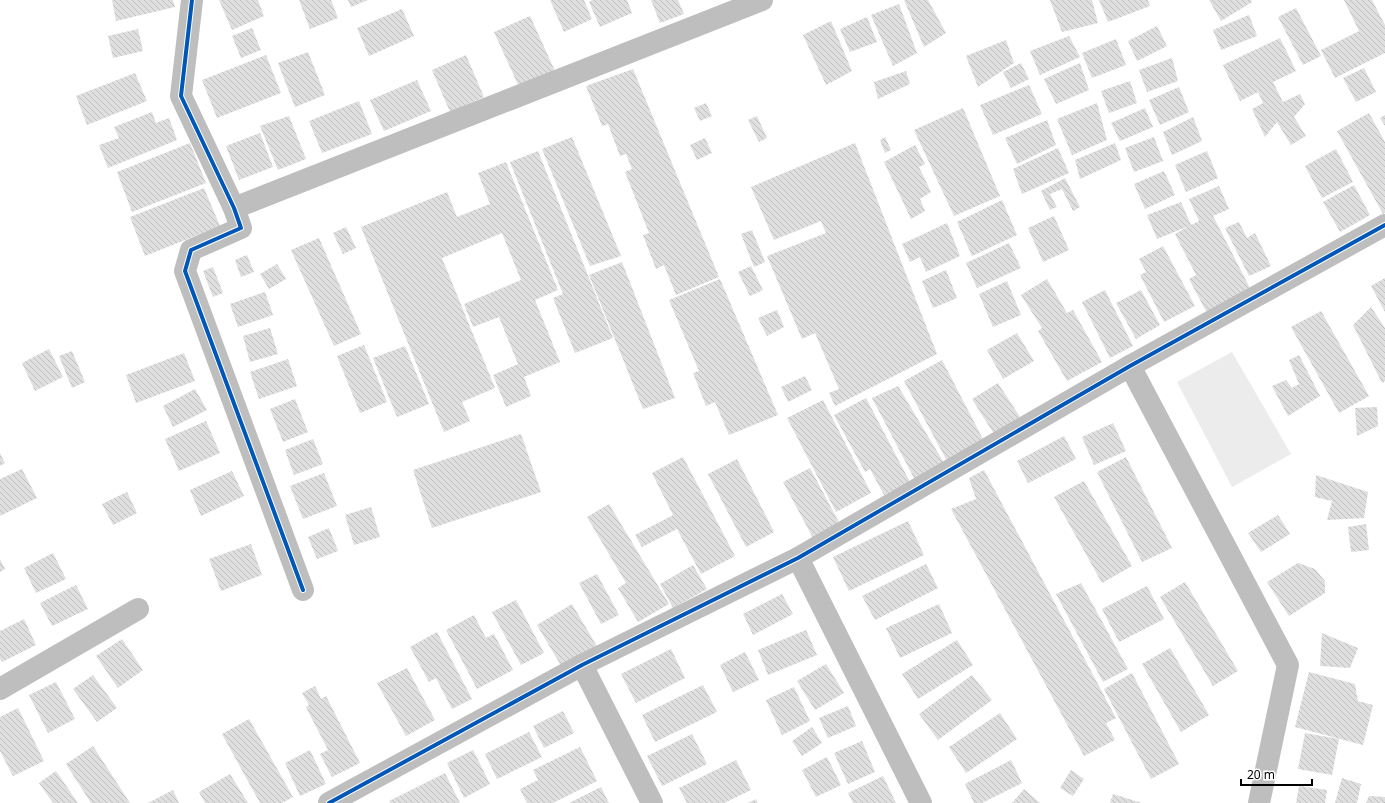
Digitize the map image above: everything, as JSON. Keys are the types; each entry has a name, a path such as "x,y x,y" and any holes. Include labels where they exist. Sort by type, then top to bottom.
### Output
{"street":[{"path":"192,0 180,96 234,208 241,228 191,250 185,271 304,590"},
{"path":"234,208 740,4 762,0"},
{"path":"329,803 358,796 582,664 798,558 1130,366 1385,225"},
{"path":"1130,366 1288,665 1259,803"},
{"path":"798,558 921,803"},
{"path":"0,689 138,610"},
{"path":"582,664 652,803"}],"shaded area":[{"path":"1232,352 1291,454 1232,487 1177,382"}],"building":[{"path":"112,0 173,0 175,7 116,21"},
{"path":"219,0 258,0 264,16 232,30"},
{"path":"299,0 331,0 338,18 310,29"},
{"path":"348,0 368,0 351,7"},
{"path":"550,0 584,0 592,19 564,32"},
{"path":"592,0 627,0 632,13 600,27 589,2"},
{"path":"651,0 678,0 684,14 660,23"},
{"path":"904,0 928,0 946,33 924,47"},
{"path":"1050,0 1092,0 1098,23 1062,32"},
{"path":"1099,0 1148,0 1150,6 1108,22"},
{"path":"1209,0 1251,0 1252,2 1221,21"},
{"path":"1344,0 1372,0 1385,25 1385,53 1335,78 1321,50 1359,31"},
{"path":"899,4 917,53 893,66 871,15"},
{"path":"1296,8 1321,56 1303,65 1278,17"},
{"path":"402,9 414,36 369,56 357,28"},
{"path":"1249,15 1257,36 1221,50 1213,30"},
{"path":"530,16 555,71 519,87 494,32"},
{"path":"867,17 877,42 850,52 840,29"},
{"path":"831,21 852,71 826,85 803,35"},
{"path":"1157,26 1167,46 1137,61 1128,41"},
{"path":"252,28 261,50 241,58 232,36"},
{"path":"138,29 143,51 113,58 108,36"},
{"path":"1069,36 1080,57 1040,75 1030,51"},
{"path":"1280,38 1296,71 1273,82 1283,102 1300,94 1305,104 1294,117 1306,136 1291,145 1277,122 1265,137 1252,109 1263,103 1258,92 1240,101 1223,65"},
{"path":"1116,39 1126,65 1092,78 1082,53"},
{"path":"1006,40 1014,63 978,87 966,56"},
{"path":"308,52 325,95 295,107 278,63"},
{"path":"266,55 281,93 217,118 202,80"},
{"path":"466,55 484,97 450,112 432,70"},
{"path":"1172,58 1178,81 1147,92 1139,70"},
{"path":"1021,63 1029,79 1011,88 1003,72"},
{"path":"1080,63 1089,90 1056,104 1044,79"},
{"path":"1364,68 1376,92 1356,102 1343,78"},
{"path":"633,69 719,277 676,295 664,265 656,269 643,235 649,233 625,172 632,169 626,154 620,156 608,124 602,126 586,86"},
{"path":"906,71 910,84 878,99 874,82"},
{"path":"135,73 147,101 87,125 76,96"},
{"path":"417,80 431,111 384,131 370,100"},
{"path":"1130,81 1137,103 1109,113 1101,91"},
{"path":"1029,85 1042,114 993,135 980,105"},
{"path":"1179,87 1189,112 1160,125 1149,100"},
{"path":"359,101 372,134 322,153 309,121"},
{"path":"706,103 712,116 700,121 694,108"},
{"path":"1097,103 1107,140 1072,155 1057,119"},
{"path":"963,108 1000,196 954,216 914,130"},
{"path":"1145,108 1153,127 1120,141 1111,123"},
{"path":"152,112 156,123 169,118 177,140 108,168 99,145 119,138 114,127"},
{"path":"1369,113 1385,142 1385,213 1383,214 1337,131"},
{"path":"1385,115 1385,126 1380,118"},
{"path":"289,116 306,159 278,170 260,126"},
{"path":"757,116 767,138 759,142 748,120"},
{"path":"1193,117 1202,141 1172,155 1163,132"},
{"path":"1047,120 1056,145 1017,164 1005,138"},
{"path":"260,133 273,167 239,180 226,146"},
{"path":"572,137 621,256 590,266 542,149"},
{"path":"885,137 891,150 885,153 880,140"},
{"path":"1154,137 1163,161 1134,172 1125,148"},
{"path":"705,138 712,153 697,160 690,145"},
{"path":"190,143 206,183 132,212 117,172"},
{"path":"855,143 937,354 835,406 829,393 839,389 815,333 802,339 767,256 826,233 821,221 774,240 751,187"},
{"path":"1115,143 1121,160 1080,179 1075,160"},
{"path":"915,145 925,164 919,167 931,192 920,199 925,211 911,219 884,162"},
{"path":"1058,148 1069,173 1022,194 1013,169"},
{"path":"1336,149 1353,182 1322,198 1305,166"},
{"path":"538,151 613,338 575,353 553,298 563,294 510,162"},
{"path":"1207,151 1218,178 1186,192 1175,165"},
{"path":"506,162 558,290 535,300 560,362 524,377 531,396 506,407 493,375 518,364 499,317 473,327 464,304 521,280 502,233 442,258 495,388 462,402 470,421 444,432 361,227 447,192 457,217 490,204 478,173"},
{"path":"1164,171 1175,195 1145,209 1134,184"},
{"path":"1065,178 1080,207 1073,211 1062,189 1050,194 1057,207 1050,210 1041,191"},
{"path":"1354,185 1370,215 1340,232 1323,202"},
{"path":"1219,186 1229,209 1213,216 1251,290 1207,313 1189,279 1196,275 1175,234 1189,226 1157,239 1147,215 1181,202 1191,225 1199,221 1189,199"},
{"path":"204,188 220,226 145,256 130,217"},
{"path":"1002,200 1017,235 972,256 957,222"},
{"path":"1054,216 1069,250 1043,262 1028,228"},
{"path":"1239,222 1247,238 1255,233 1271,266 1249,276 1225,228"},
{"path":"947,223 960,256 926,272 920,257 910,262 902,244"},
{"path":"346,227 356,248 343,254 333,233"},
{"path":"752,230 765,262 754,267 741,234"},
{"path":"319,238 361,334 334,346 291,250"},
{"path":"1009,243 1021,268 977,288 966,263"},
{"path":"1163,246 1195,306 1164,322 1140,275 1146,272 1139,259"},
{"path":"247,255 254,272 241,277 235,260"},
{"path":"622,262 675,398 643,409 589,275"},
{"path":"277,264 286,279 269,289 260,274"},
{"path":"751,266 763,290 750,296 738,272"},
{"path":"213,267 223,293 213,297 203,271"},
{"path":"946,270 957,298 933,308 922,281"},
{"path":"1385,278 1385,312 1371,286"},
{"path":"720,279 778,415 729,435 715,402 706,406 693,373 699,371 669,300"},
{"path":"1047,279 1067,313 1073,310 1102,362 1067,381 1038,331 1042,328 1021,295"},
{"path":"1007,281 1021,315 993,327 979,294"},
{"path":"1105,290 1133,346 1110,358 1082,302"},
{"path":"1141,290 1160,325 1136,339 1116,303"},
{"path":"265,292 273,315 238,327 230,304"},
{"path":"1371,307 1385,328 1385,381 1382,383 1353,325"},
{"path":"777,310 784,327 767,336 758,318"},
{"path":"1321,311 1369,396 1339,413 1291,327"},
{"path":"270,328 278,354 250,362 243,336"},
{"path":"1017,333 1034,361 1003,379 987,350"},
{"path":"364,345 387,402 360,413 337,356"},
{"path":"405,346 429,404 397,417 373,358"},
{"path":"49,349 63,377 35,391 22,363"},
{"path":"72,351 85,382 72,388 59,356"},
{"path":"184,353 195,381 136,403 126,375"},
{"path":"1299,355 1320,396 1288,416 1272,386 1286,380 1292,388 1299,384 1289,360"},
{"path":"288,359 297,386 259,399 250,372"},
{"path":"942,360 985,443 948,463 904,381"},
{"path":"805,376 812,390 788,402 781,387"},
{"path":"998,383 1020,417 994,434 972,399"},
{"path":"898,386 944,463 915,480 872,398"},
{"path":"195,389 207,410 173,427 163,406"},
{"path":"866,398 910,482 884,495 870,469 865,472 834,415"},
{"path":"295,399 308,432 283,442 270,409"},
{"path":"823,400 871,493 836,512 787,418"},
{"path":"1377,407 1378,426 1357,436 1355,408"},
{"path":"206,421 220,453 179,471 165,439"},
{"path":"1113,423 1126,451 1094,465 1082,437"},
{"path":"521,434 541,492 432,528 413,470"},
{"path":"1064,436 1076,459 1028,483 1017,461"},
{"path":"313,439 323,464 294,475 285,450"},
{"path":"0,453 5,463 0,466"},
{"path":"683,457 735,556 701,574 677,529 642,547 635,535 673,515 652,473"},
{"path":"1126,457 1172,548 1142,562 1097,472"},
{"path":"737,459 774,532 746,547 708,474"},
{"path":"810,468 841,526 814,540 783,482"},
{"path":"22,469 37,498 0,516 0,479"},
{"path":"984,470 1116,718 1106,723 1115,740 1084,756 951,509 976,499 969,478"},
{"path":"232,471 244,496 201,516 190,490"},
{"path":"324,473 337,506 303,519 290,486"},
{"path":"1316,475 1368,492 1364,518 1327,520 1332,501 1315,497"},
{"path":"1084,481 1132,566 1102,583 1054,497"},
{"path":"127,492 137,513 113,525 102,504"},
{"path":"609,504 669,604 638,622 618,588 626,583 587,517"},
{"path":"371,507 380,537 354,545 345,515"},
{"path":"1278,515 1290,534 1261,552 1248,533"},
{"path":"908,521 924,555 849,591 833,557"},
{"path":"1366,524 1369,550 1351,552 1348,527"},
{"path":"329,528 338,551 317,559 308,537"},
{"path":"251,544 262,575 221,591 209,559"},
{"path":"53,553 66,579 36,593 24,568"},
{"path":"0,559 5,569 0,572"},
{"path":"1298,563 1315,569 1325,581 1325,593 1289,616 1267,582"},
{"path":"926,564 938,588 875,620 862,596"},
{"path":"693,565 707,589 673,608 660,584"},
{"path":"597,574 619,615 601,624 579,583"},
{"path":"1185,582 1238,671 1213,686 1160,597"},
{"path":"1081,583 1128,669 1103,682 1056,594"},
{"path":"76,585 88,609 52,626 40,603"},
{"path":"1147,586 1164,619 1119,642 1102,609"},
{"path":"782,594 793,614 753,635 743,614"},
{"path":"516,600 544,653 521,665 492,612"},
{"path":"572,604 598,648 563,669 537,625"},
{"path":"939,604 952,633 900,658 886,628"},
{"path":"474,615 486,638 494,634 513,670 477,689 446,630"},
{"path":"24,619 36,645 2,662 0,659 0,631"},
{"path":"806,630 817,655 768,675 758,650"},
{"path":"437,632 472,699 452,709 436,678 429,682 410,647"},
{"path":"1322,633 1358,648 1350,668 1320,666"},
{"path":"122,639 143,670 118,688 96,656"},
{"path":"957,640 973,665 918,699 902,674"},
{"path":"1170,648 1209,715 1181,732 1142,664"},
{"path":"671,649 685,678 636,703 621,674"},
{"path":"745,652 759,680 733,692 720,665"},
{"path":"826,664 844,693 815,710 797,681"},
{"path":"407,668 435,720 406,736 377,683"},
{"path":"1309,672 1355,684 1358,701 1373,705 1363,745 1295,727"},
{"path":"1132,673 1179,764 1151,779 1104,689"},
{"path":"93,675 117,708 97,722 73,689"},
{"path":"972,675 992,700 938,740 919,714"},
{"path":"56,682 75,719 48,733 29,695"},
{"path":"703,685 717,712 655,742 642,715"},
{"path":"315,686 321,699 326,696 360,763 332,777 320,754 328,750 306,707 309,705 302,693"},
{"path":"794,687 810,721 782,735 766,700"},
{"path":"848,706 856,726 828,738 819,718"},
{"path":"18,708 44,761 13,776 0,751 0,717"},
{"path":"563,711 574,733 544,748 533,726"},
{"path":"1000,713 1017,739 966,773 949,747"},
{"path":"249,719 293,797 282,803 260,803 222,734"},
{"path":"812,727 822,743 802,756 792,741"},
{"path":"529,732 542,757 497,779 485,754"},
{"path":"1305,733 1339,739 1332,775 1298,769"},
{"path":"692,734 707,764 662,786 647,756"},
{"path":"862,741 875,772 848,784 834,753"},
{"path":"93,746 130,803 91,803 66,764"},
{"path":"580,747 597,781 553,803 527,803 520,789 538,780 533,770"},
{"path":"310,750 326,784 300,796 285,763"},
{"path":"473,750 490,784 464,798 447,763"},
{"path":"827,757 841,785 816,797 802,770"},
{"path":"736,760 751,790 724,803 687,803 679,788"},
{"path":"1011,760 1022,783 982,803 974,803 965,784"},
{"path":"1071,770 1084,779 1073,796 1060,788"},
{"path":"56,771 78,803 53,803 39,783"},
{"path":"445,773 460,803 390,803 389,801"},
{"path":"230,774 248,803 205,803 199,792"},
{"path":"883,776 896,803 853,803 848,793"},
{"path":"1342,778 1361,784 1357,803 1335,803"},
{"path":"1299,786 1327,790 1325,803 1296,803"},
{"path":"601,787 609,803 569,803"},
{"path":"1024,789 1040,803 1012,803"},
{"path":"173,790 179,803 148,803"},
{"path":"1113,794 1142,803 1110,803"},
{"path":"1369,796 1385,797 1385,803 1366,803"},
{"path":"756,799 758,803 748,803"}],"cycle path":[{"path":"192,0 181,96 234,208 241,228 191,250 185,271 303,590"},
{"path":"329,803 582,665 798,558 1130,366 1385,225"}]}
